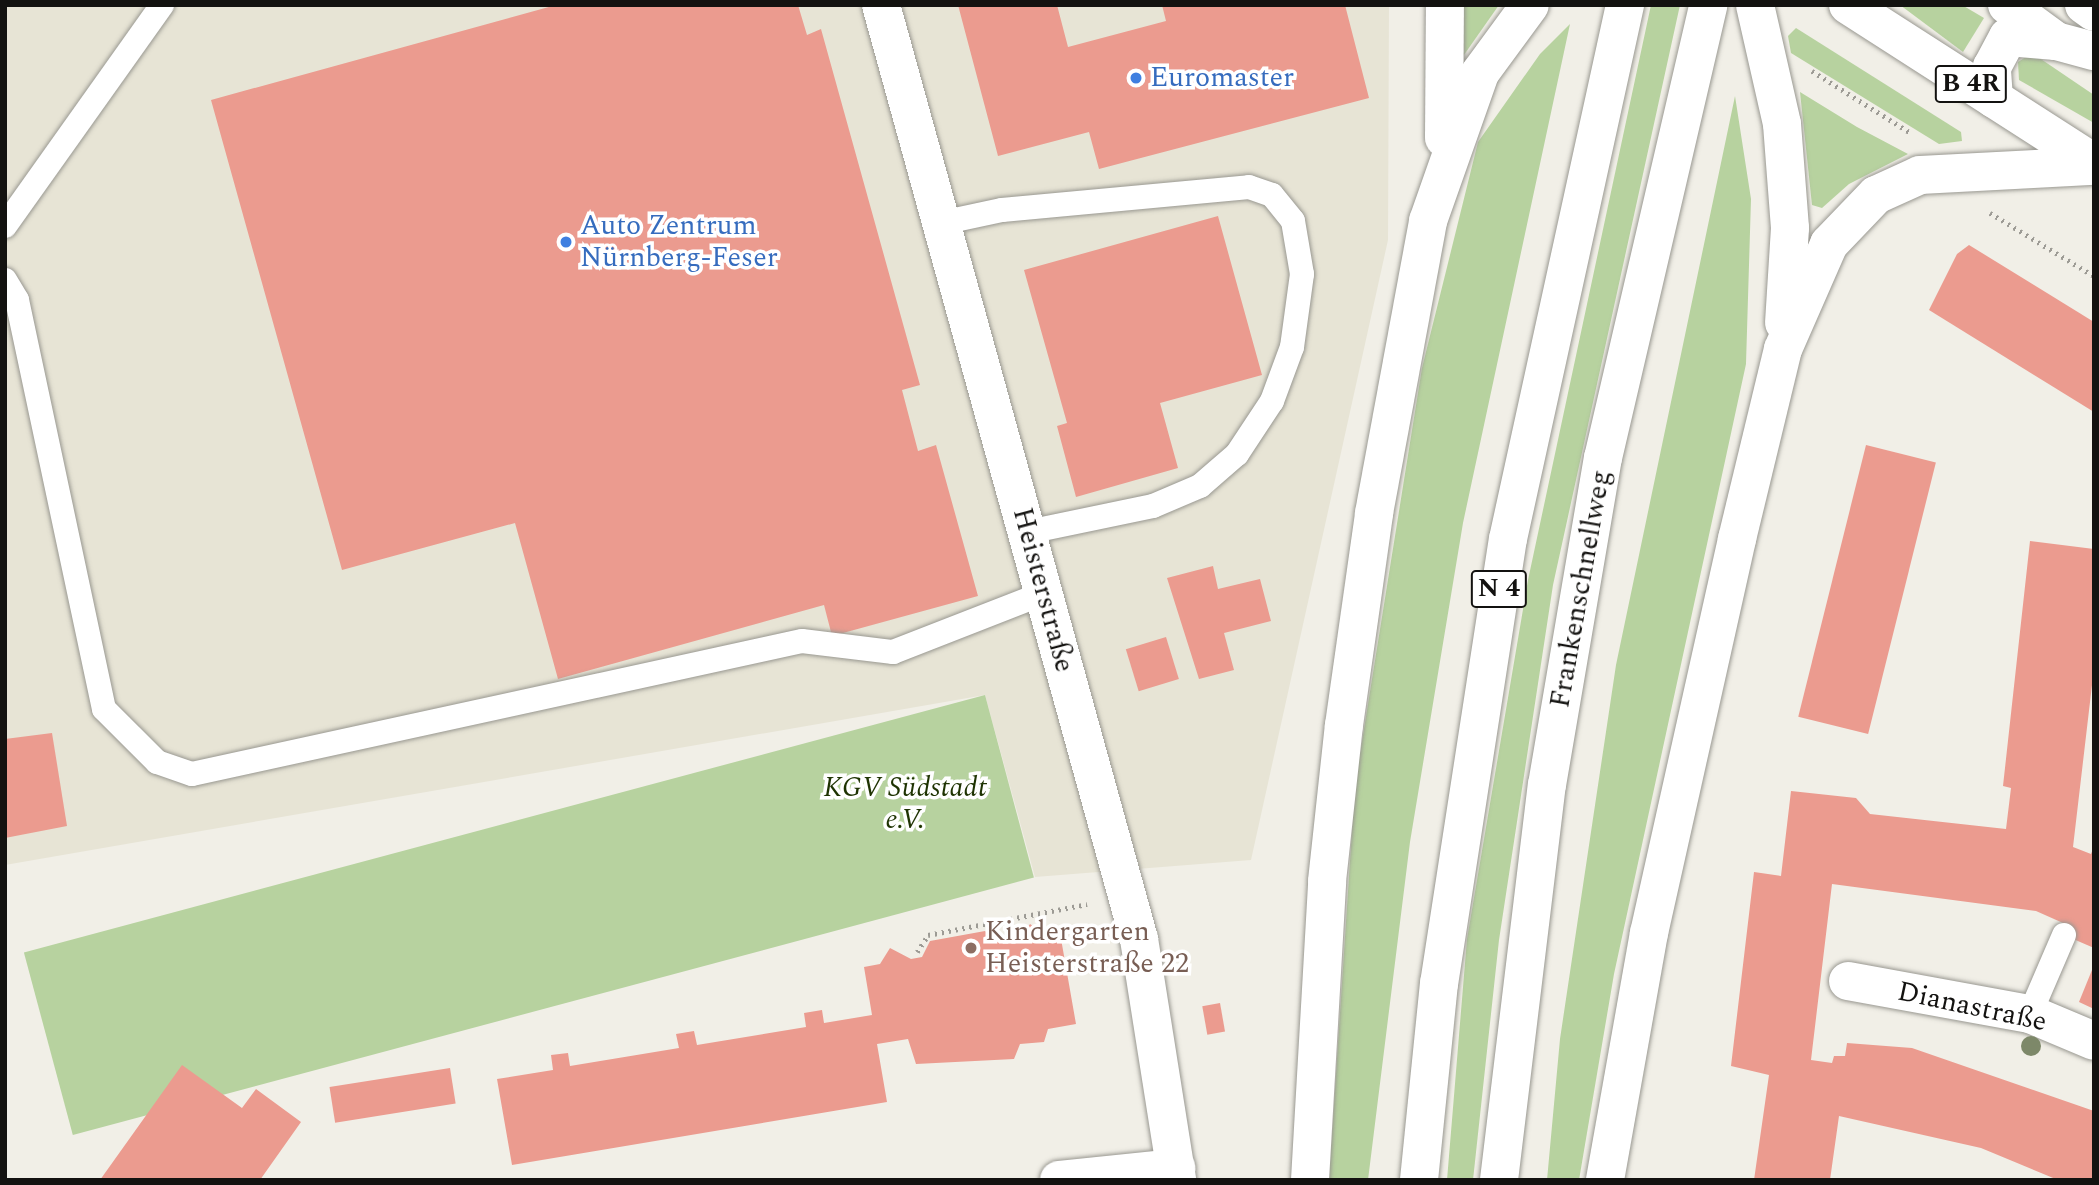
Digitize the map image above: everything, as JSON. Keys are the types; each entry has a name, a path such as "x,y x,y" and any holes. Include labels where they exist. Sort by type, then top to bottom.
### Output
{"main road":[{"name":"Heisterstraße","path":"881,5 1127,897 1176,1174"},
{"path":"1310,1180 1326,894 1344,725 1374,513 1444,161 1445,5"},
{"path":"1444,161 1480,73 1530,5"},
{"name":"N 4","path":"1419,1180 1439,984 1490,643 1553,312 1625,5"},
{"name":"Frankenschnellweg","path":"1499,1180 1547,786 1603,458 1708,5"},
{"name":"B 4R","path":"1848,5 2094,164"},
{"path":"2007,5 2056,41"},
{"path":"2084,5 2094,12"},
{"path":"1605,1180 1652,919 1783,349 1789,209 1760,22"},
{"path":"1994,99 1992,68 2008,37 2056,41 2094,51"},
{"path":"1783,349 1829,244 1876,195 1946,169 2094,164"},
{"name":"Dianastraße","path":"1848,981 2030,1014 2094,1041"},
{"path":"1059,1180 1176,1174"}],"lane":[{"path":"5,226 162,5"},
{"path":"941,223 1002,211 1249,187 1272,195 1293,221 1302,274 1292,347 1272,401 1237,454 1200,486 1153,506 1027,531"},
{"path":"5,280 17,300 104,709 157,762 192,774 802,641 892,652 1044,593"},
{"path":"2030,1014 2064,935"}],"path":[{"path":"917,951 929,935 1127,897"}],"shaded area":[{"path":"5,5 1389,5 1388,240 1251,860 1035,877 985,695 5,865"}],"green space":[{"path":"1462,5 1499,5 1459,62"},
{"path":"1651,5 1680,5 1553,585 1499,940 1473,1180 1447,1180 1467,939 1528,580"},
{"path":"1900,5 1962,5 1984,18 1963,52"},
{"path":"1570,24 1463,523 1410,842 1368,1180 1329,1180 1355,785 1422,368 1478,142 1540,54"},
{"path":"1796,28 1961,132 1962,141 1939,144 1791,53 1788,36"},
{"path":"2032,53 2094,95 2094,123 2019,80 2018,62"},
{"path":"1800,92 1908,154 1849,184 1822,208 1812,205"},
{"path":"1735,96 1751,199 1746,364 1614,974 1579,1180 1547,1180 1560,1039 1616,665"},
{"name":"KGV Südstadt e.V.","path":"985,695 1034,878 73,1135 24,953"}],"building":[{"name":"Auto Zentrum Nürnberg-Feser","path":"556,5 798,5 807,35 821,29 920,385 902,390 918,451 936,445 978,596 832,636 824,605 558,679 515,523 342,570 211,100"},
{"path":"958,5 1057,5 1068,47 1166,21 1162,5 1345,5 1369,98 1099,169 1089,132 998,156"},
{"path":"1218,216 1262,375 1160,403 1178,468 1076,497 1057,426 1067,423 1024,270"},
{"path":"1969,245 2094,322 2094,412 1929,310 1957,254"},
{"path":"1866,445 1936,462 1868,734 1798,717"},
{"path":"2030,541 2094,549 2094,668 2073,847 2091,854 2094,846 2094,948 2064,935 2063,923 2036,911 1832,884 1811,1060 1832,1063 1834,1056 1845,1056 1847,1043 1912,1048 2094,1111 2094,1180 2058,1180 1981,1148 1839,1116 1830,1180 1754,1180 1769,1075 1731,1066 1754,872 1781,876 1791,791 1856,798 1870,814 2006,829 2011,788 2003,786"},
{"path":"1213,566 1218,589 1260,579 1271,621 1224,633 1234,670 1199,679 1167,578"},
{"path":"1166,637 1179,679 1139,691 1126,649"},
{"path":"52,733 67,826 5,838 5,739"},
{"path":"1030,924 1044,934 1060,933 1076,1024 1048,1029 1044,1042 1020,1044 1014,1059 916,1064 908,1039 877,1044 887,1102 512,1165 497,1079 553,1070 551,1055 568,1053 570,1066 679,1048 676,1034 694,1031 697,1045 806,1027 804,1013 822,1010 824,1023 872,1015 864,967 880,964 890,948 911,959 922,957 930,941 985,931 1000,943 1019,940"},
{"path":"2094,965 2094,1009 2079,1002"},
{"path":"1220,1003 1225,1032 1207,1035 1202,1006"},
{"path":"182,1065 242,1108 256,1089 301,1122 260,1180 100,1180"},
{"path":"450,1068 456,1104 335,1123 330,1087"}],"place":[{"name":"Euromaster","path":"1136,78"},
{"name":"Auto Zentrum Nürnberg-Feser","path":"566,242"},
{"name":"Kindergarten Heisterstraße 22","path":"971,948"}]}
